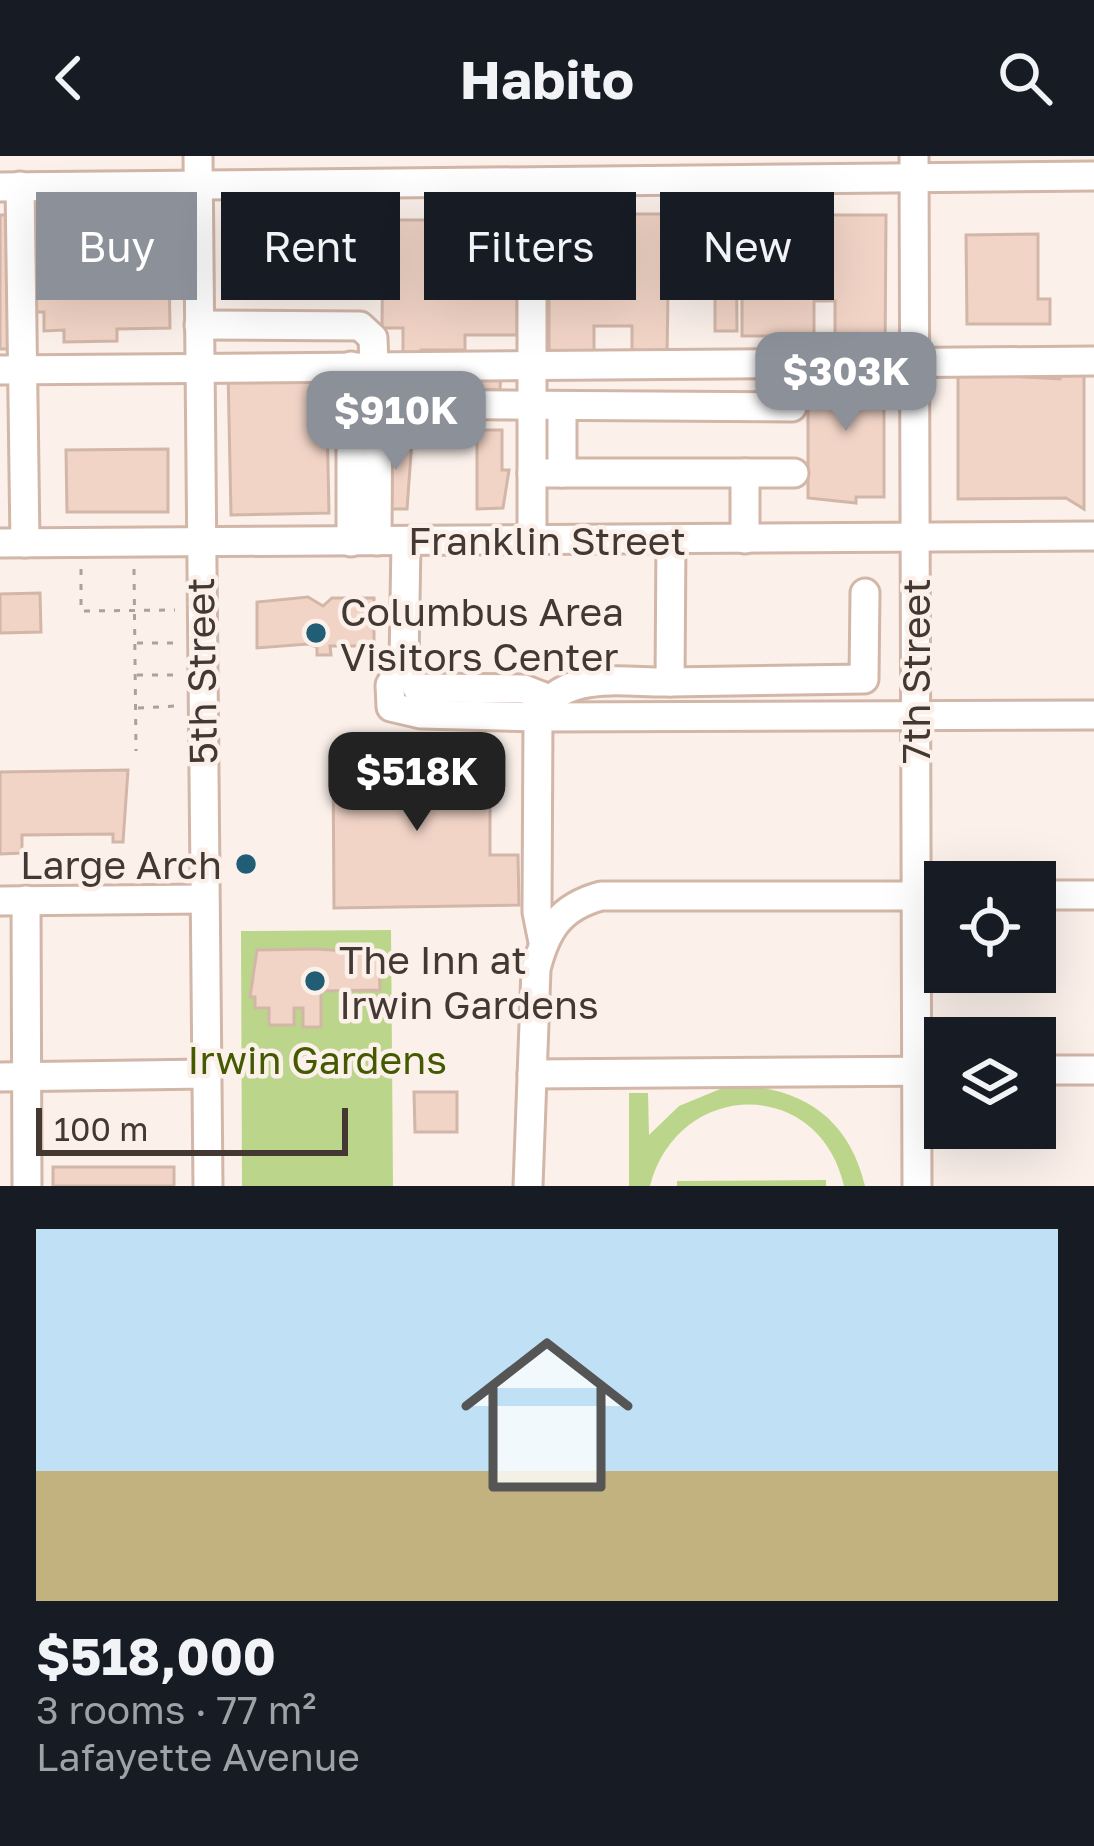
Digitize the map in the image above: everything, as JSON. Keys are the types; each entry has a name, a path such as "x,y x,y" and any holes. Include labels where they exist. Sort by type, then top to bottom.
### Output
{"street":[{"name":"5th Street","path":"198,156 208,1186"},
{"path":"12,543 10,186 532,183 620,170 914,167 1094,176"},
{"name":"7th Street","path":"914,167 917,1186"},
{"path":"532,183 532,540"},
{"path":"199,325 360,326 373,338 368,366 364,542"},
{"path":"11,370 1094,361"},
{"path":"364,542 378,404 368,366"},
{"path":"378,404 792,407"},
{"path":"562,407 562,473"},
{"path":"532,473 794,473"},
{"path":"745,473 745,539"},
{"name":"Franklin Street","path":"12,543 1094,536"},
{"path":"670,682 671,539"},
{"path":"406,541 404,664 390,686 392,706 421,713 543,708 1094,715"},
{"path":"543,942 536,912 543,708 566,685 864,680 866,593"},
{"path":"865,650 915,650"},
{"path":"417,688 524,689 543,708"},
{"path":"1056,895 1094,895"},
{"path":"528,1186 536,969 543,942 558,916 601,896 924,896"},
{"path":"27,1186 13,1077 13,900 203,899"},
{"path":"1056,1070 1094,1070"},
{"path":"532,1074 924,1071"},
{"path":"13,1077 206,1075"}],"path":[{"path":"81,568 81,611 181,610"},
{"path":"134,568 136,751"},
{"path":"135,643 181,643"},
{"path":"136,675 181,675"},
{"path":"136,708 182,706"}],"green space":[{"name":"Irwin Gardens","path":"391,930 393,1186 242,1186 241,931"},
{"path":"730,1085 778,1091 817,1109 846,1140 865,1186 844,1186 830,1150 807,1125 779,1109 748,1105 717,1110 689,1125 665,1151 650,1186 629,1186 629,1093 648,1093 649,1135 679,1106"},
{"path":"826,1180 826,1186 677,1186 677,1181"}],"building":[{"path":"25,214 36,214 36,300 170,300 170,328 117,329 117,341 64,342 64,330 44,331 44,312 27,312"},
{"path":"636,214 660,214 660,300 668,300 667,356 632,356 632,326 594,326 594,360 549,360 549,300 636,300"},
{"path":"0,215 10,215 12,349 0,349"},
{"path":"834,215 886,215 885,357 835,358 835,301 814,301 814,336 742,336 742,300 834,300"},
{"path":"400,220 424,220 424,300 517,300 517,335 465,335 465,350 421,350 421,363 403,363 403,328 382,328 382,300 400,300"},
{"path":"1038,234 1038,299 1050,299 1050,324 967,324 966,235"},
{"path":"715,300 737,300 737,331 715,331"},
{"path":"326,369 329,513 231,515 228,370"},
{"path":"475,369 501,370 500,390 474,389"},
{"path":"808,369 884,369 884,497 856,497 856,503 808,498"},
{"path":"1061,372 1084,372 1084,509 1066,498 958,499 958,373 1060,379"},
{"path":"477,430 502,430 502,470 509,470 503,508 477,509"},
{"path":"383,440 412,440 407,509 383,509"},
{"path":"168,449 168,512 67,512 66,450"},
{"path":"40,593 41,632 0,633 0,594"},
{"name":"Columbus Area Visitors Center","path":"308,597 323,606 332,598 374,598 374,646 330,646 331,655 317,655 317,647 308,644 257,648 257,602"},
{"path":"333,756 490,756 490,855 518,855 519,905 334,908"},
{"path":"128,770 123,842 113,842 113,834 22,835 22,853 0,854 0,772"},
{"name":"The Inn at Irwin Gardens","path":"257,950 379,953 380,990 321,991 321,1027 303,1027 303,1008 294,1008 294,1025 269,1025 269,1008 255,1008 255,997 250,997"},
{"path":"414,1092 457,1092 457,1132 415,1132"},
{"path":"53,1167 174,1167 174,1186 53,1186"}],"place":[{"name":"Columbus Area Visitors Center","path":"316,633"},
{"name":"Large Arch","path":"246,864"},
{"name":"The Inn at Irwin Gardens","path":"315,981"}]}
